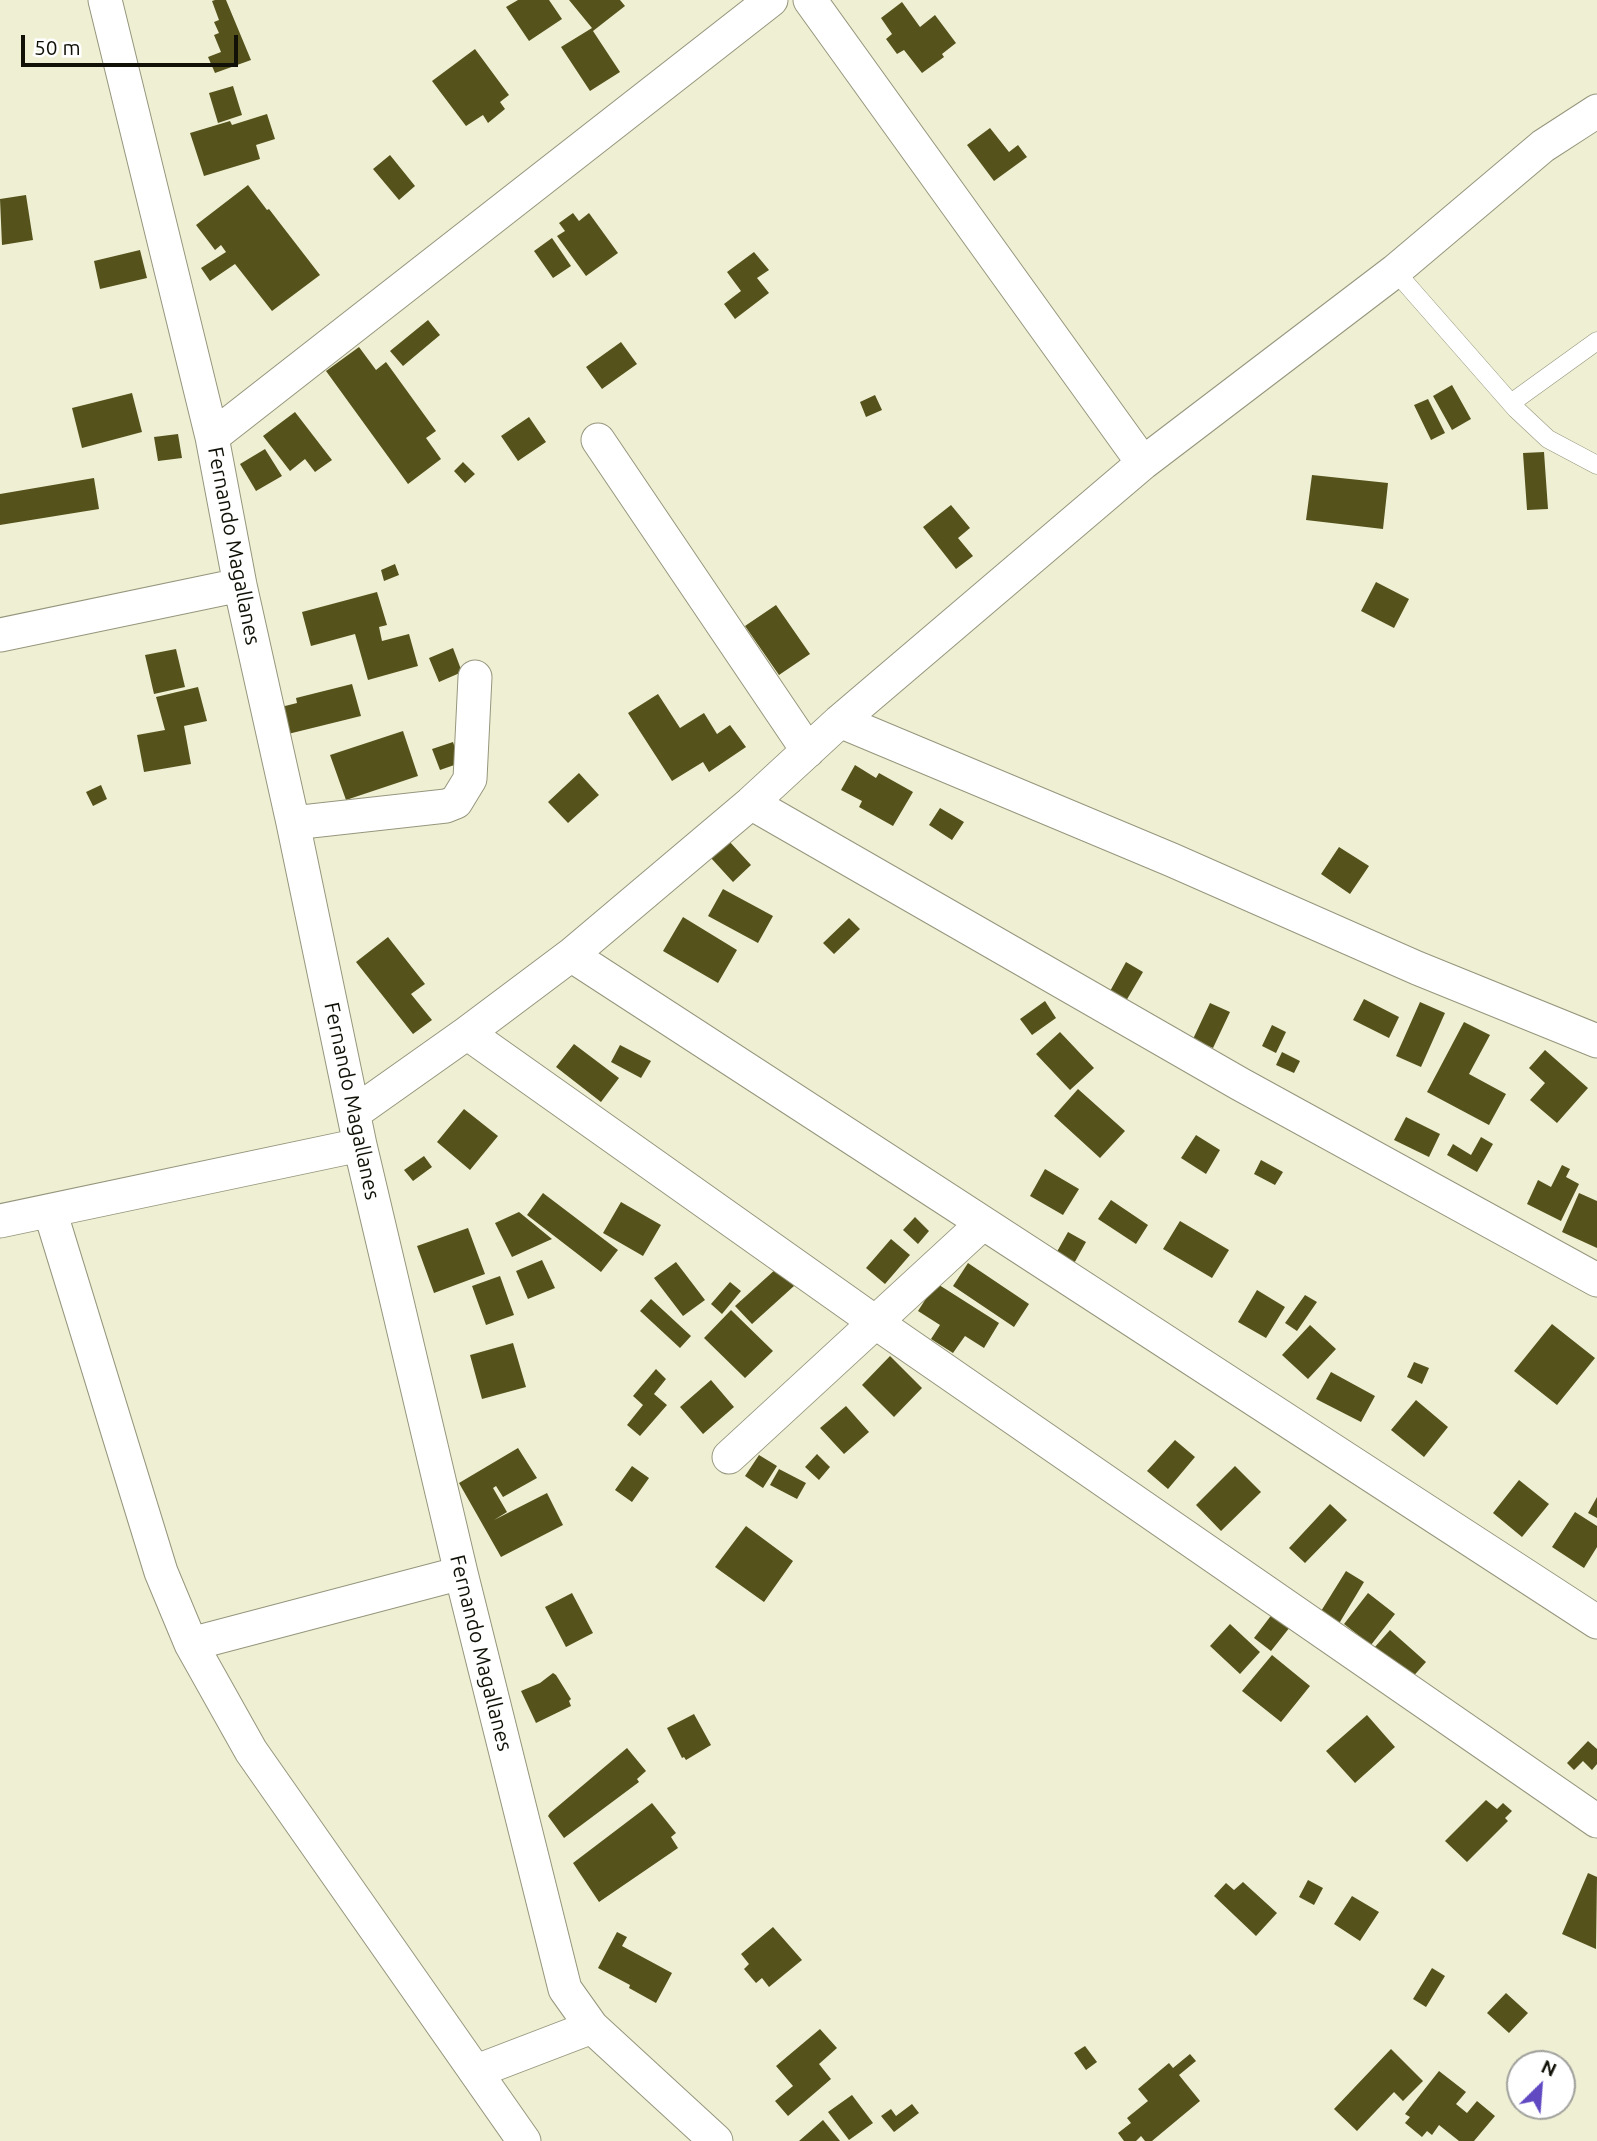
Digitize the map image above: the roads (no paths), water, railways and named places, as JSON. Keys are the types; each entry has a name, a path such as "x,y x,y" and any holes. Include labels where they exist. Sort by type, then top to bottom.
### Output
{"street":[{"name":"Fernando Magallanes","path":"105,0 212,437 240,585 357,1129 461,1573 565,1989 592,2027 716,2141"},
{"path":"212,437 771,0"},
{"path":"810,0 1143,463"},
{"path":"0,1221 357,1129 467,1033 571,955 751,803 840,721 1143,463 1395,271 1543,146 1597,111"},
{"path":"598,440 808,751"},
{"path":"0,635 240,585"},
{"path":"293,823 446,806 456,802 470,779 475,677"},
{"path":"840,721 1172,860 1417,968 1597,1041"},
{"path":"751,803 1240,1084 1597,1280"},
{"path":"571,955 1597,1622"},
{"path":"467,1033 875,1322 1597,1821"},
{"path":"50,1210 160,1572 191,1644 251,1751 524,2141"},
{"path":"729,1457 982,1224"},
{"path":"191,1644 461,1573"},
{"path":"477,2071 592,2027"}],"lane":[{"path":"1395,271 1511,402 1548,439 1597,465"},
{"path":"1511,402 1597,341"}]}
